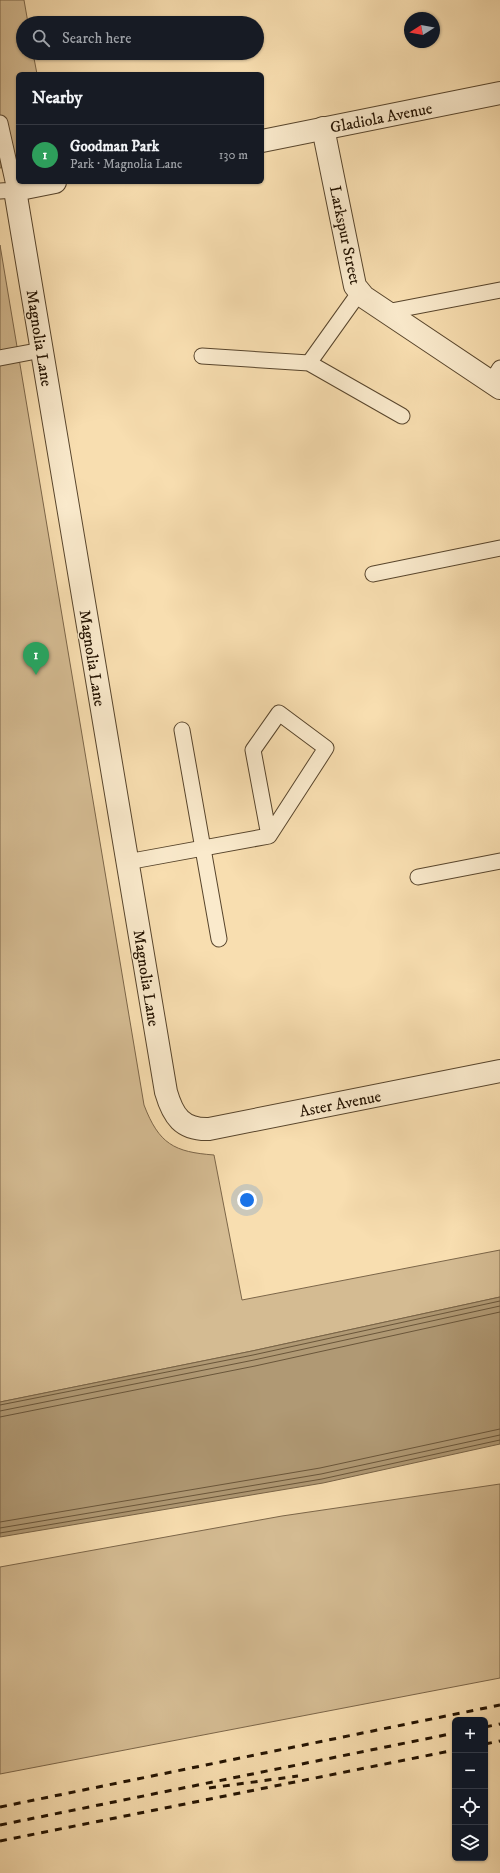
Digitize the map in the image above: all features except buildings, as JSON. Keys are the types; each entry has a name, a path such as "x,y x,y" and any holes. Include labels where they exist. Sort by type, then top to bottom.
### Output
{"street":[{"name":"Gladiola Avenue","path":"264,140 500,93"},
{"name":"Larkspur Street","path":"323,128 356,286 359,293 386,312 497,379"},
{"path":"8,190 43,184"},
{"name":"Magnolia Lane","path":"8,190 42,350 166,1092 175,1115 182,1122"},
{"name":"Aster Avenue","path":"182,1122 199,1130 209,1129 500,1071"}],"lane":[{"path":"0,123 8,190"},
{"path":"386,312 500,290"},
{"path":"309,363 359,293"},
{"path":"0,358 42,350"},
{"path":"202,356 309,363 402,416"},
{"path":"373,574 500,548"},
{"path":"127,862 269,836 326,748 279,713 253,750 269,836"},
{"path":"182,730 219,939"},
{"path":"418,877 500,861"}],"shaded area":[{"path":"0,0 24,0 27,16 16,16 16,60 34,60 37,72 16,72 16,165 0,168"},
{"path":"0,245 144,1105 150,1118 162,1137 170,1144 178,1148 200,1154 214,1155 242,1300 500,1250 500,1297 252,1351 0,1402"},
{"path":"500,1484 500,1678 0,1774 0,1567 282,1516"}],"water":[{"path":"500,1297 500,1444 323,1483 0,1537 0,1402 252,1351"}],"railway":[{"path":"0,1807 500,1705"},
{"path":"488,1726 500,1724"},
{"path":"0,1825 452,1734"},
{"path":"488,1743 500,1741"},
{"path":"0,1841 452,1751"},
{"path":"209,1788 298,1776"}],"place":[{"name":"Goodman Park","path":"36,675"}]}
